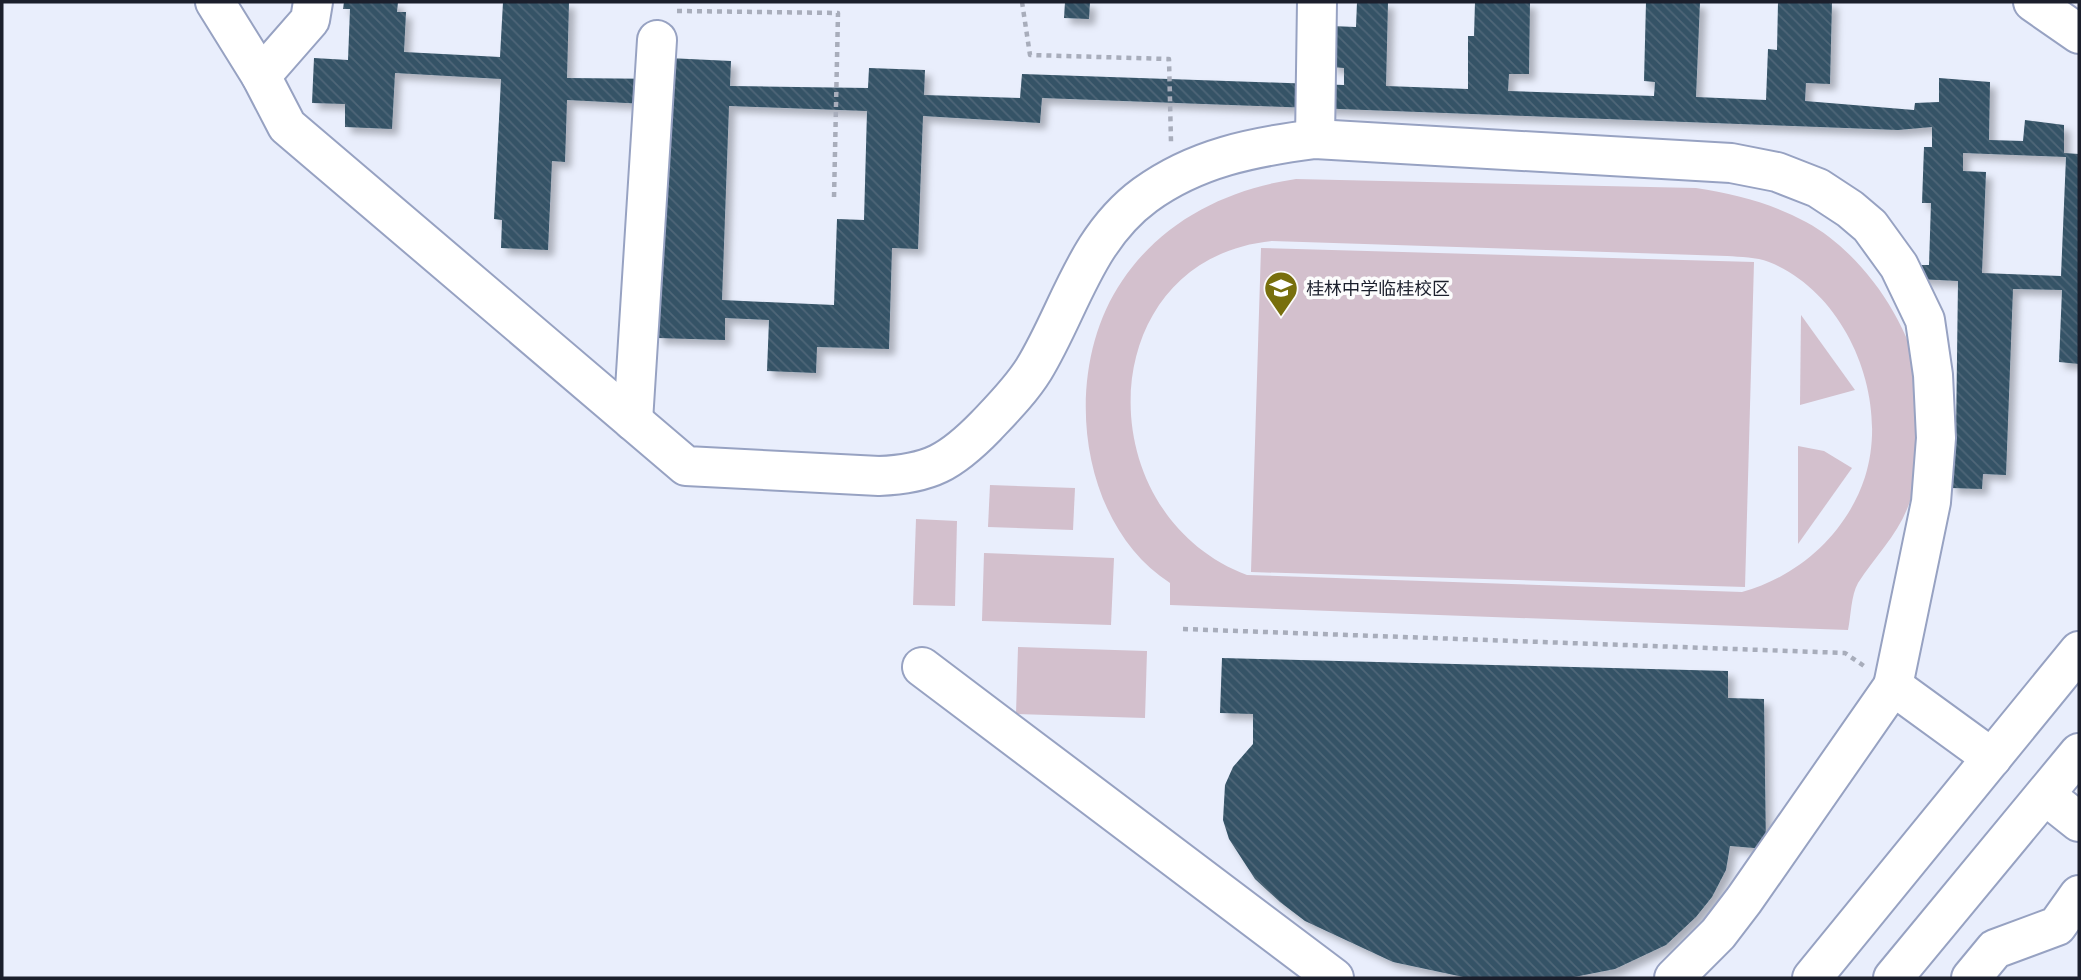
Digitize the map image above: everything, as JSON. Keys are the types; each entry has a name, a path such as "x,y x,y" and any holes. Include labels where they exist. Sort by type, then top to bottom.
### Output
{"street":[{"path":"215,2 261,76 287,125 687,466 905,475 943,464 965,447 1018,391 1034,368 1070,292 1117,221 1143,196 1172,177 1214,158 1257,146 1314,139 1731,163 1777,172 1818,188 1870,226 1899,266 1925,320 1933,375 1936,438 1931,502 1893,687 1744,900 1718,933 1674,978"},
{"path":"261,76 310,20 313,2"},
{"path":"1314,139 1317,2"},
{"path":"2033,2 2079,34"},
{"path":"633,421 665,25"},
{"path":"1812,978 2079,651"},
{"path":"922,667 1334,978"},
{"path":"1893,687 1992,758"},
{"path":"1893,978 2079,754"},
{"path":"2045,795 2079,822"},
{"path":"1971,978 1995,949 2057,926 2079,895"}],"path":[{"path":"1022,2 1030,55 1169,59 1172,177"},
{"path":"665,25 838,13 834,198"},
{"path":"1183,629 1846,653 1893,687"}],"shaded area":[{"path":"1296,179 1696,188 1766,204 1793,215 1826,235 1862,268 1892,310 1913,355 1919,377 1921,403 1916,472 1911,498 1895,532 1858,583 1848,630 1170,605 1170,583 1139,556 1115,523 1098,485 1088,443 1086,400 1091,357 1103,317 1122,281 1156,241 1198,211 1245,191","holes":["1272,241 1727,256 1769,262 1797,277 1820,298 1840,323 1856,351 1872,414 1871,446 1865,477 1857,497 1833,534 1801,564 1782,576 1742,592 1247,575 1194,544 1157,500 1136,447 1131,392 1142,339 1169,292 1212,258"]},
{"path":"1261,248 1754,262 1745,587 1251,572"},
{"path":"1801,315 1855,390 1800,405"},
{"path":"1798,446 1824,451 1852,468 1798,544"},
{"path":"990,485 1075,488 1073,530 988,527"},
{"path":"916,519 957,521 955,606 913,605"},
{"path":"984,553 1114,558 1111,625 982,621"},
{"path":"1018,647 1147,651 1145,718 1016,714"}],"building":[{"path":"344,2 398,2 397,12 406,12 404,52 500,57 503,2 569,2 567,78 667,79 668,58 731,61 730,86 868,88 869,68 925,70 924,95 1020,98 1022,74 1344,85 1344,68 1331,67 1331,26 1356,27 1357,2 1388,2 1386,86 1468,89 1468,36 1474,36 1475,2 1530,2 1529,74 1509,74 1508,91 1654,96 1655,82 1644,81 1646,2 1700,2 1696,97 1766,100 1768,49 1777,50 1778,2 1832,2 1830,84 1806,83 1805,101 1914,110 1915,103 1939,102 1939,78 1990,82 1989,140 2023,141 2025,120 2064,125 2064,153 2079,154 2079,364 2059,362 2062,290 2013,289 2006,475 1983,474 1982,489 1951,488 1945,433 1956,435 1958,281 1918,279 1918,265 1929,265 1931,203 1922,203 1924,147 1932,147 1932,127 1898,130 1042,98 1040,123 923,116 918,249 892,248 889,349 817,347 816,373 767,371 769,320 725,318 725,340 657,338 666,105 567,100 565,162 552,161 548,250 501,248 502,220 494,219 501,79 395,73 392,129 345,127 345,104 312,103 314,58 348,60 350,9 343,9","holes":["729,106 867,111 864,220 837,219 834,305 722,300","1963,153 2066,157 2061,276 1982,273 1986,172 1963,171"]},
{"path":"1065,2 1090,2 1089,19 1064,18"},
{"path":"1222,658 1728,671 1728,698 1764,699 1766,849 1730,846 1726,870 1712,897 1696,917 1666,945 1615,969 1569,978 1468,978 1393,962 1305,921 1255,879 1229,839 1223,820 1225,785 1233,767 1253,744 1253,714 1220,713"}],"place":[{"name":"桂林中学临桂校区","path":"1281,318"}]}
